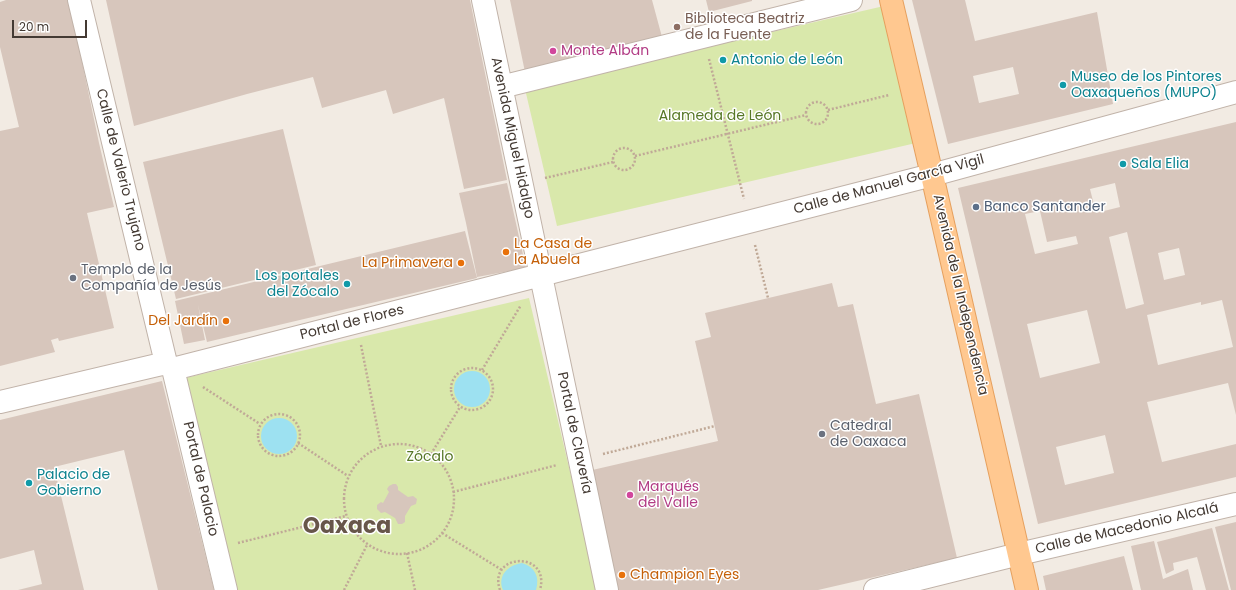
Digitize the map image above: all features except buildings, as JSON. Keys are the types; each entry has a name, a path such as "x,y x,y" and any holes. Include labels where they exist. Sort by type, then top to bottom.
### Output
{"main road":[{"name":"Avenida de la Independencia","path":"891,0 1027,590"}],"street":[{"name":"Calle de Valerio Trujano","path":"79,0 170,366"},
{"name":"Avenida Miguel Hidalgo","path":"483,0 540,275"},
{"path":"501,88 851,0"},
{"name":"Calle de Manuel García Vigil","path":"540,275 932,175 1236,92"},
{"name":"Portal de Flores","path":"0,402 170,366 356,322 540,275"},
{"name":"Portal de Clavería","path":"540,275 607,590"},
{"name":"Portal de Palacio","path":"170,366 226,590"},
{"name":"Calle de Macedonio Alcalá","path":"876,590 1019,554 1236,504"}],"path":[{"path":"703,37 768,298"},
{"path":"828,110 912,90"},
{"path":"812,102 820,102 827,106 828,117 820,124 812,123 807,119 806,115 807,107 812,102"},
{"path":"635,156 806,115"},
{"path":"621,148 628,149 635,156 634,164 628,170 620,170 614,166 612,162 615,152 621,148"},
{"path":"521,184 612,162"},
{"path":"482,370 540,275"},
{"path":"356,322 381,446"},
{"path":"170,366 260,424"},
{"path":"470,367 482,370 492,380 494,387 491,400 480,409 467,410 460,407 452,397 450,390 454,377 464,368 470,367"},
{"path":"431,454 460,407"},
{"path":"284,414 290,417 298,427 300,434 298,444 293,452 280,457 267,454 258,443 257,437 260,424 265,418 271,415 284,414"},
{"path":"298,444 348,476"},
{"path":"398,444 416,446 431,454 442,465 450,478 453,492 453,507 449,521 442,533 432,543 420,550 407,554 393,554 380,551 367,544 355,532 346,516 343,503 344,489 348,476 356,463 367,453 381,446 398,444"},
{"path":"216,548 346,516"},
{"path":"442,533 502,570"},
{"path":"344,590 367,544"},
{"path":"407,554 415,590"},
{"path":"500,590 499,576 502,570 511,562 517,560 528,562 538,569 542,580 540,590"}],"green space":[{"name":"Alameda de León","path":"884,6 916,143 557,226 525,89"},
{"name":"Zócalo","path":"529,298 598,590 235,590 185,378"}],"water":[{"path":"476,371 485,376 489,382 489,396 485,402 476,407 468,407 459,402 455,396 454,385 459,376 465,372"},
{"path":"283,418 292,423 296,429 296,443 292,449 283,454 275,454 266,449 262,443 261,432 266,423 272,419"},
{"path":"522,563 530,567 535,573 537,577 536,590 503,590 501,580 505,572 512,566"}],"place":[{"name":"Biblioteca Beatriz de la Fuente","path":"677,27"},
{"name":"Monte Albán","path":"553,51"},
{"name":"Antonio de León","path":"723,60"},
{"name":"Museo de los Pintores Oaxaqueños (MUPO)","path":"1063,85"},
{"name":"Sala Elia","path":"1123,164"},
{"name":"Banco Santander","path":"976,207"},
{"name":"La Casa de la Abuela","path":"506,252"},
{"name":"La Primavera","path":"461,263"},
{"name":"Templo de la Compañía de Jesús","path":"73,278"},
{"name":"Los portales del Zócalo","path":"347,284"},
{"name":"Del Jardín","path":"226,321"},
{"name":"Catedral de Oaxaca","path":"822,434"},
{"name":"Palacio de Gobierno","path":"29,483"},
{"name":"Marqués del Valle","path":"630,495"},
{"name":"Champion Eyes","path":"622,575"}],"district":[{"name":"Oaxaca","path":"347,527"}]}
